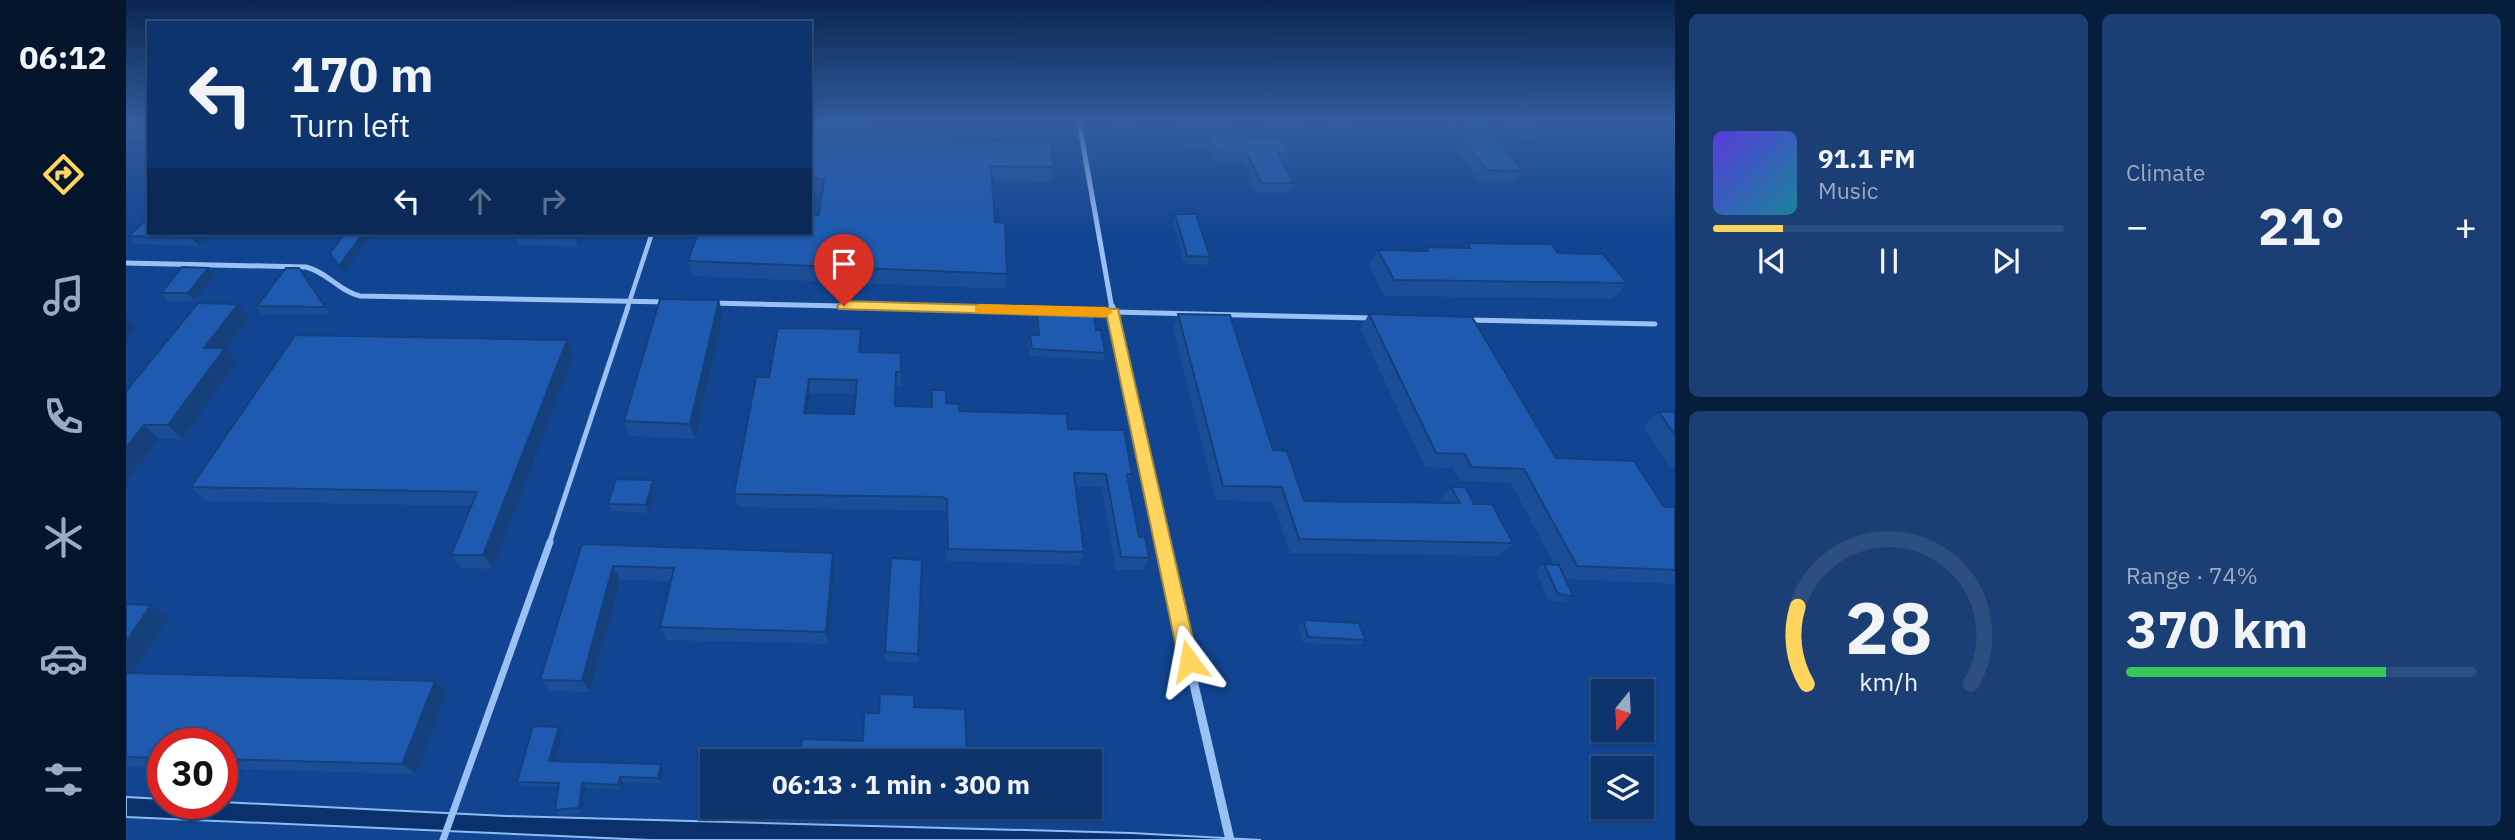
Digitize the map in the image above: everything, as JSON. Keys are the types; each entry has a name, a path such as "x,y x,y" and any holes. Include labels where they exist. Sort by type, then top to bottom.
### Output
{"street":[{"path":"1086,161 1113,312 1170,583 1230,840"},
{"path":"126,263 306,267 317,270 349,295 360,296 671,302"},
{"path":"698,302 1113,312"}],"lane":[{"path":"443,840 558,519 651,235"},
{"path":"1113,312 1377,318"},
{"path":"1461,320 1655,324"}],"water":[{"path":"126,797 147,798 147,818 126,817"},
{"path":"238,803 506,816 1131,833 1261,840 650,840 172,819 238,819"}],"building":[{"path":"812,161 1053,161 1054,167 991,166 995,222 1005,223 1007,274 688,261 697,235 812,235 812,215 819,215 824,179 812,178"},
{"path":"1251,161 1282,161 1293,183 1261,183"},
{"path":"1479,161 1515,161 1522,171 1486,170"},
{"path":"1175,214 1196,214 1210,257 1187,256"},
{"path":"147,219 147,235 196,235 192,238 129,236"},
{"path":"344,235 362,235 339,266 330,253"},
{"path":"516,235 577,235 575,238 515,237"},
{"path":"1467,243 1551,244 1558,253 1603,254 1627,283 1394,280 1378,250 1470,248"},
{"path":"182,267 208,268 188,293 161,293"},
{"path":"286,268 299,268 325,307 257,306"},
{"path":"660,299 719,300 690,424 624,421"},
{"path":"198,303 238,304 204,348 225,348 168,425 144,425 126,448 126,391"},
{"path":"1037,314 1094,316 1096,330 1101,330 1105,353 1032,349 1030,335 1039,335"},
{"path":"1178,314 1230,315 1273,450 1287,451 1304,501 1460,503 1451,487 1465,487 1474,504 1492,504 1513,543 1299,539 1282,487 1223,486"},
{"path":"1369,314 1472,317 1556,458 1634,461 1664,507 1675,507 1675,570 1577,566 1524,469 1471,467 1465,454 1436,453"},
{"path":"778,328 861,329 859,352 901,353 901,372 896,372 895,406 932,407 932,390 946,390 946,403 959,404 959,411 1067,414 1068,429 1124,430 1132,474 1127,474 1139,537 1145,537 1149,558 1121,557 1106,474 1074,473 1084,552 948,549 947,499 942,497 734,494 756,377 769,377","holes":["809,379 857,380 854,414 804,413"]},
{"path":"295,335 567,340 483,555 451,555 477,492 191,487"},
{"path":"1659,412 1675,412 1675,435"},
{"path":"616,479 653,480 646,505 608,504"},
{"path":"582,544 833,553 826,632 660,627 674,568 613,566 582,681 540,680"},
{"path":"891,558 922,560 918,654 885,652"},
{"path":"1544,564 1559,565 1573,596 1558,594"},
{"path":"126,604 151,605 126,642"},
{"path":"1303,620 1359,623 1365,640 1308,637"},
{"path":"126,673 435,681 402,764 238,759 238,728 147,728 147,758 126,757"},
{"path":"880,694 914,695 914,707 965,709 967,749 801,749 802,739 863,741 864,713 879,713"},
{"path":"533,726 559,727 549,761 661,764 658,778 620,777 618,785 582,783 579,808 555,810 559,783 517,782"}],"slow traffic":[{"path":"980,309 1106,312"}],"route":[{"path":"844,306 1113,312 1189,661"}]}
